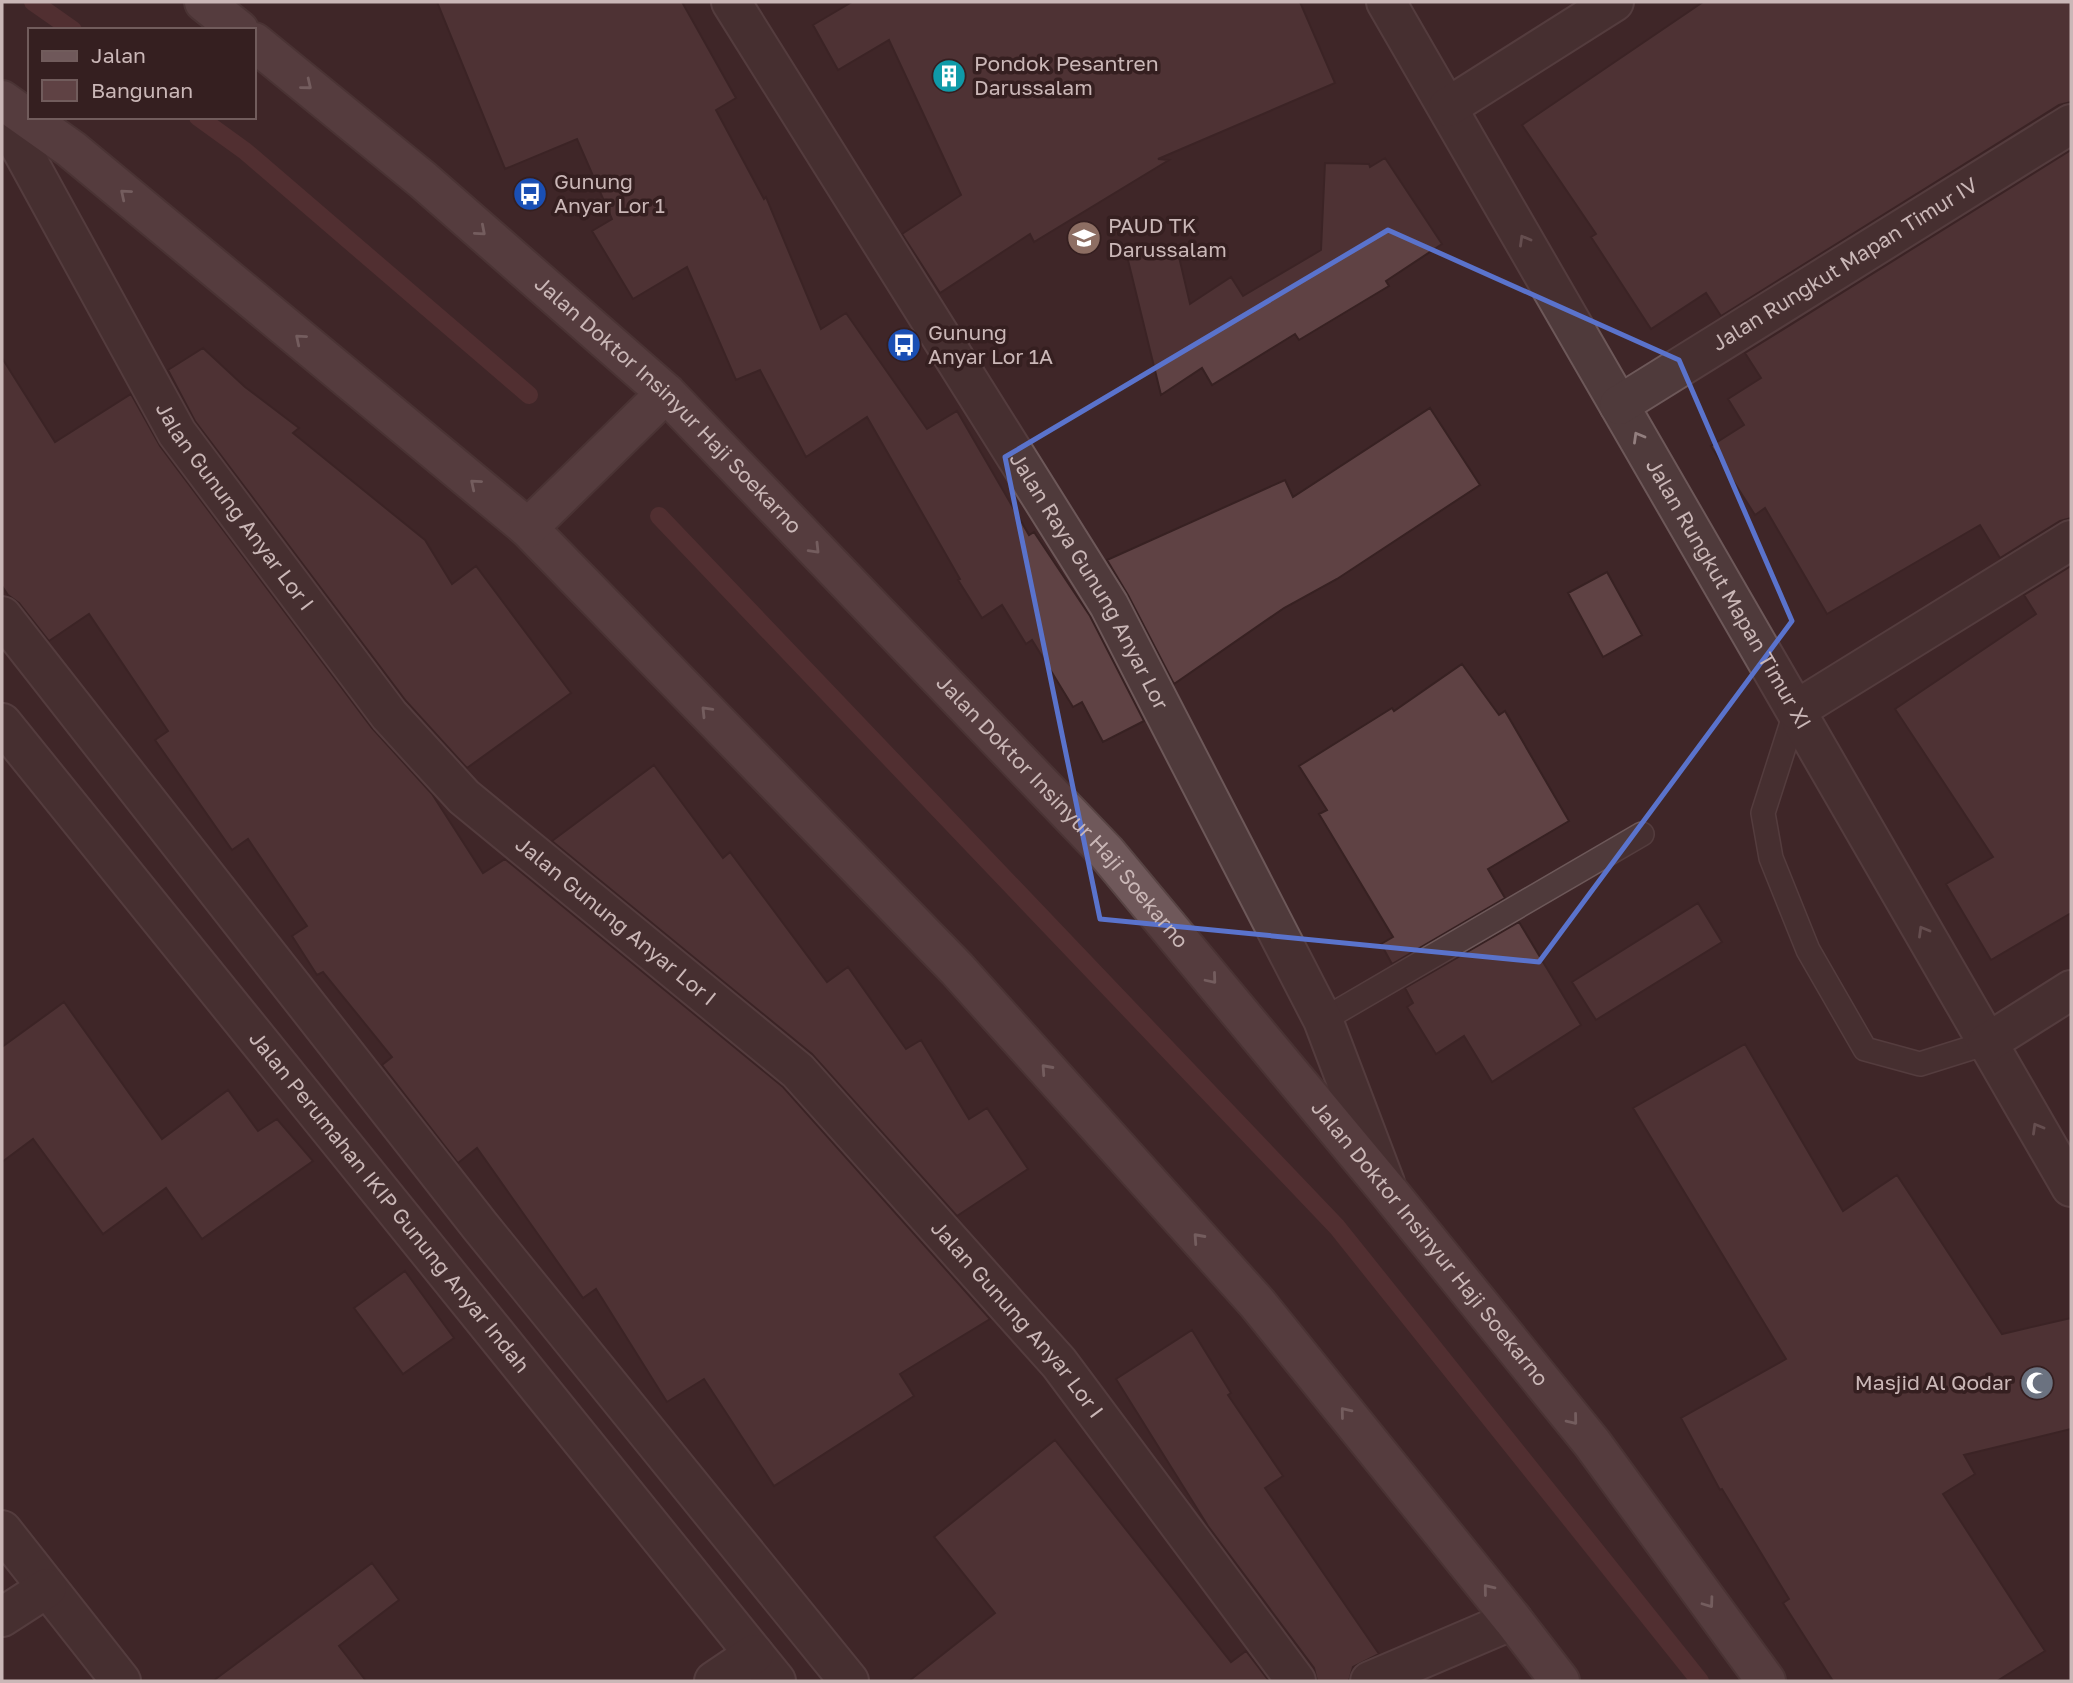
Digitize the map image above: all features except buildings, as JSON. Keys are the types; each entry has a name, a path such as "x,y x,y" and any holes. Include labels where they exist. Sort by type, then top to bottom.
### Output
{"main road":[{"path":"204,2 236,28"},
{"name":"Jalan Doktor Insinyur Haji Soekarno","path":"256,44 423,180 666,393 1106,852 1388,1191 1591,1443 1766,1681"},
{"path":"2,100 28,118"},
{"path":"29,119 71,149 528,527 966,979 1257,1303 1560,1681"},
{"path":"528,527 666,393"}],"street":[{"name":"Jalan Raya Gunung Anyar Lor","path":"731,2 1109,605 1323,1020 1388,1191"},
{"name":"Jalan Rungkut Mapan Timur XI","path":"1386,2 2071,1187"},
{"path":"1448,107 1614,2"},
{"name":"Jalan Gunung Anyar Lor I","path":"2,114 177,433 389,715 464,797 798,1072 1059,1363 1296,1681"},
{"name":"Jalan Rungkut Mapan Timur IV","path":"1619,405 2071,124"},
{"path":"1796,710 2071,540"},
{"path":"2,616 480,1226 849,1681"},
{"name":"Jalan Perumahan IKIP Gunung Anyar Indah","path":"2,723 765,1668"},
{"path":"1987,1043 2071,990"},
{"path":"2,1530 121,1681"},
{"path":"2,1618 47,1588"},
{"path":"1370,1681 1513,1620"},
{"path":"714,1681 765,1668"}],"lane":[{"path":"1796,710 1763,813 1771,858 1808,950 1865,1049 1920,1064 1987,1043"},
{"path":"1323,1020 1642,834"}],"highlighted area":[{"path":"1388,230 1679,360 1792,621 1539,962 1100,919 1005,457"}],"waterway":[{"path":"33,2 70,28"},
{"path":"201,119 245,151 529,395"},
{"path":"659,516 1337,1227 1700,1681"}],"place":[{"name":"Pondok Pesantren Darussalam","path":"949,76"},
{"name":"Gunung Anyar Lor 1","path":"530,194"},
{"name":"PAUD TK Darussalam","path":"1084,238"},
{"name":"Gunung Anyar Lor 1A","path":"904,345"},
{"name":"Masjid Al Qodar","path":"2037,1383"}]}
